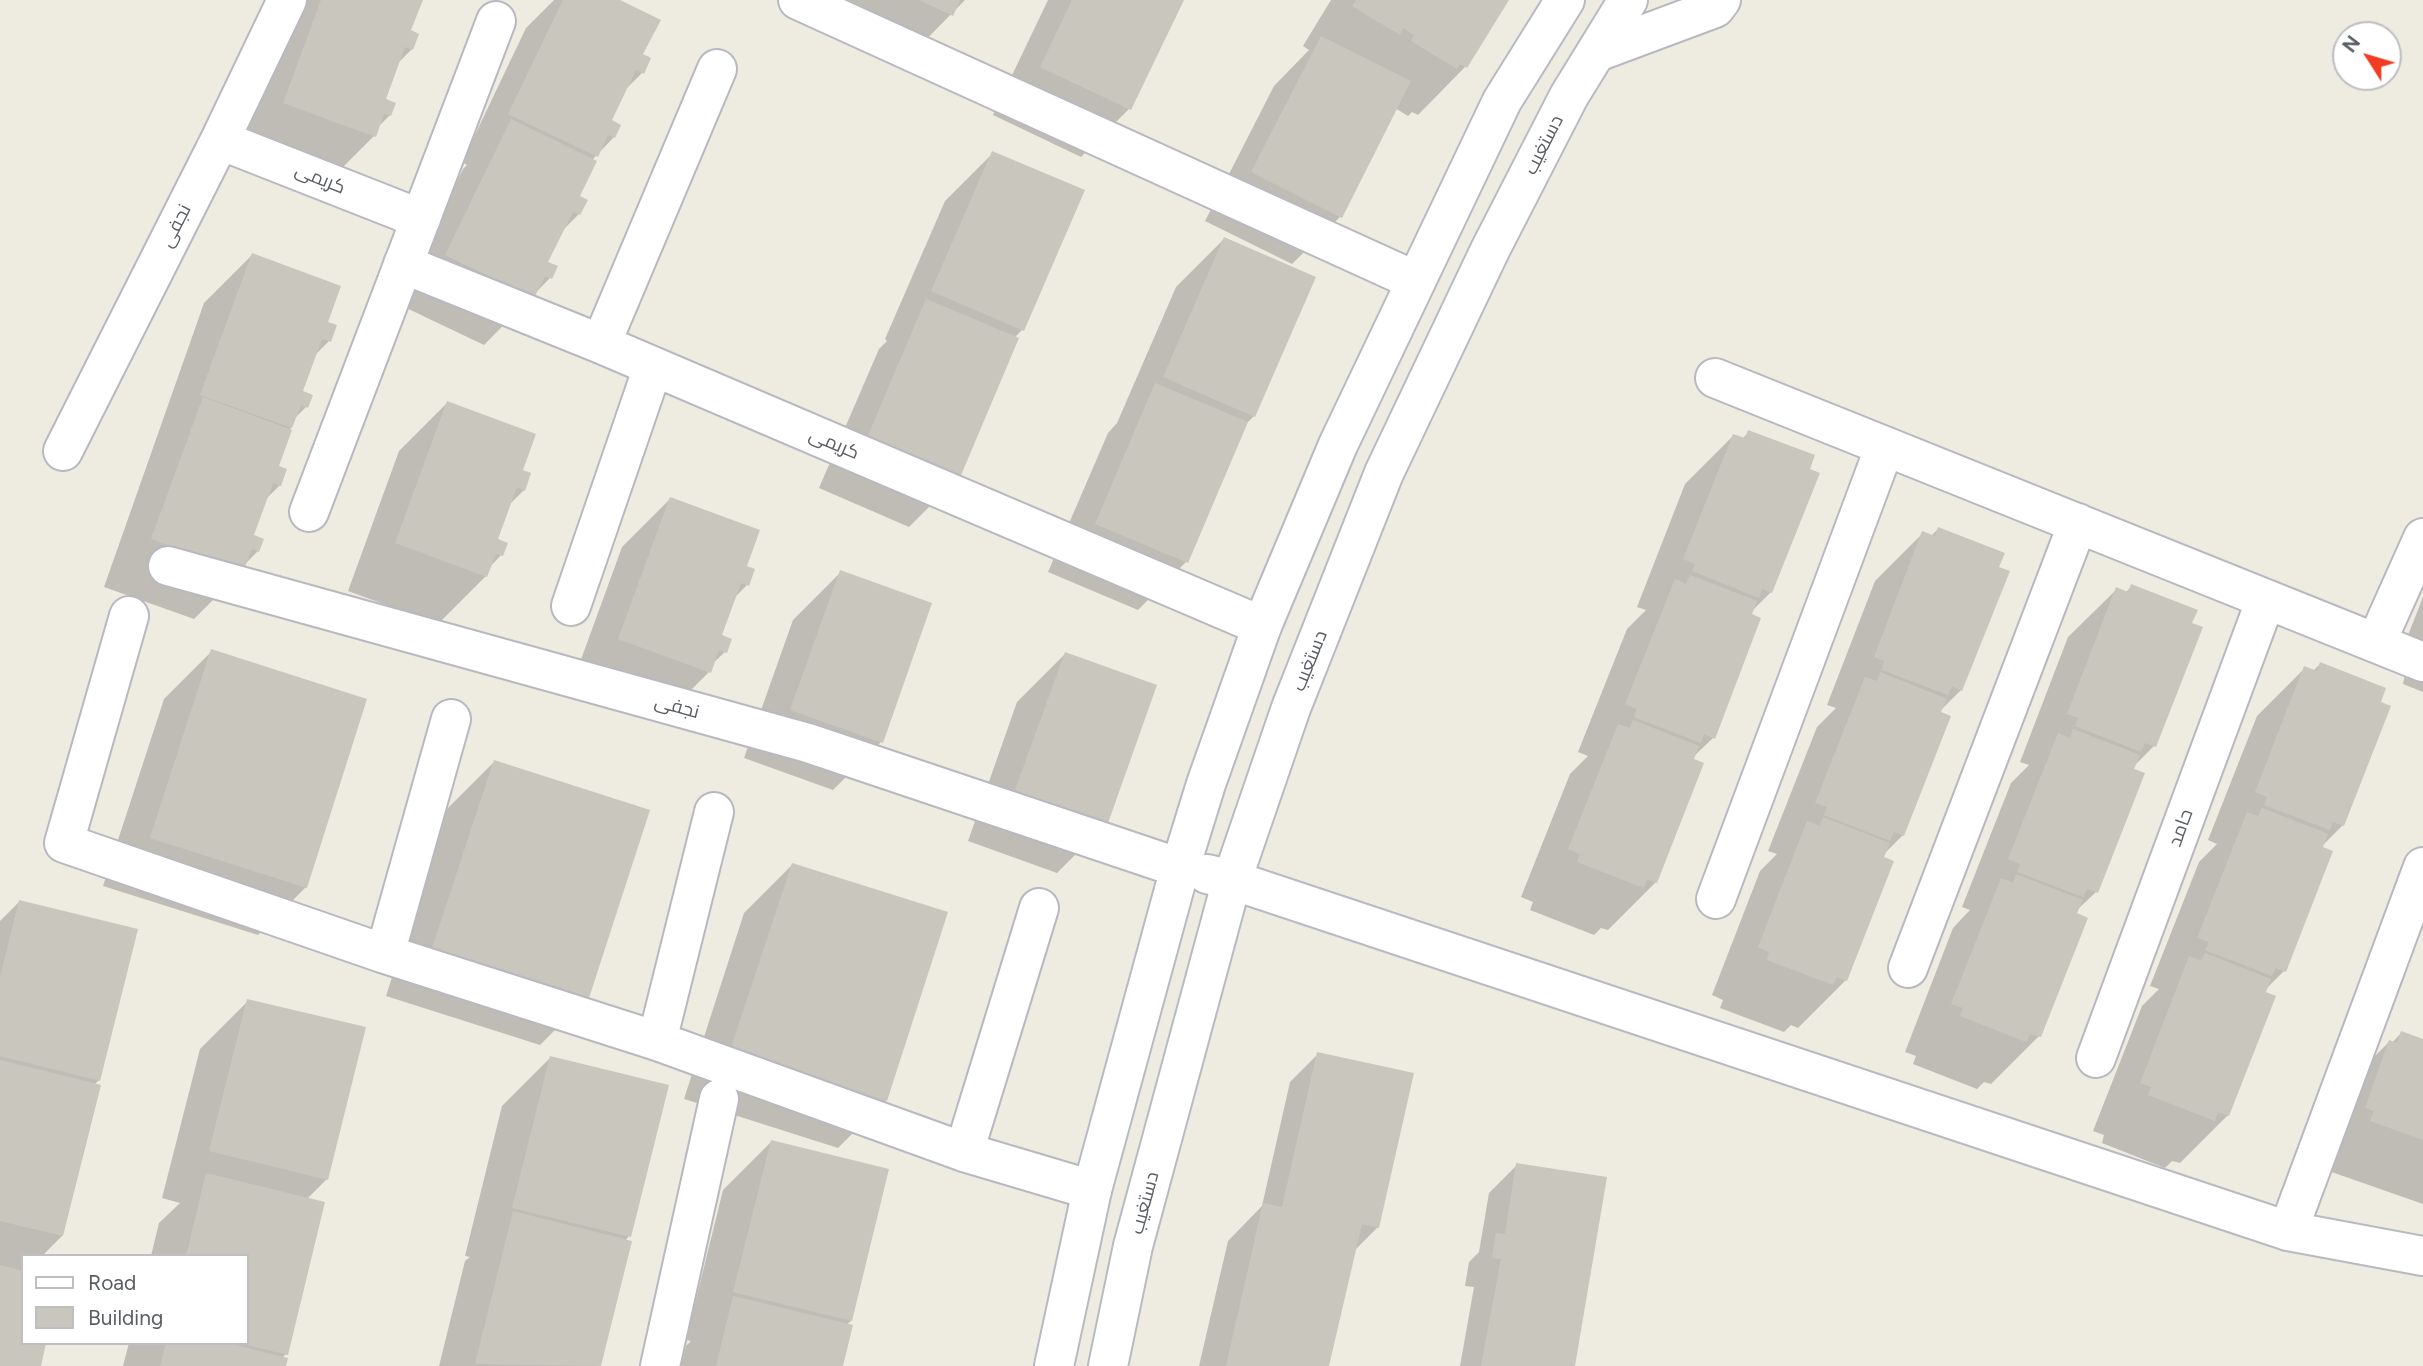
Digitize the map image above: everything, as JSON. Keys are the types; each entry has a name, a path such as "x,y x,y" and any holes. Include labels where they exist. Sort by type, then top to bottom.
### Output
{"street":[{"name":"نجفی","path":"62,451 287,0"},
{"path":"798,0 1416,281"},
{"path":"1054,1366 1092,1190 1180,868 1206,784 1262,626 1338,445 1502,101 1565,0"},
{"name":"دستغیب","path":"1108,1366 1133,1247 1232,880 1291,708 1384,473 1490,250 1569,96 1629,0"},
{"path":"1597,52 1715,8 1721,0"},
{"path":"309,512 496,21"},
{"path":"601,344 717,69"},
{"name":"کریمی","path":"220,139 421,219"},
{"name":"کریمی","path":"403,264 601,344 1262,626"},
{"path":"571,606 653,367"},
{"path":"1715,378 2423,662"},
{"path":"1716,900 1885,446"},
{"path":"1908,968 2078,523"},
{"path":"2376,643 2423,538"},
{"name":"نجفی","path":"168,566 808,743 1180,868 1232,880 2288,1231 2423,1256"},
{"name":"حامد","path":"2096,1058 2266,599"},
{"path":"130,616 64,843 385,954 657,1041 964,1152 1092,1190"},
{"path":"385,954 451,719"},
{"path":"657,1041 714,812"},
{"path":"2288,1231 2423,867"},
{"path":"964,1152 1039,908"},
{"path":"660,1366 719,1099"}],"building":[{"path":"321,0 423,0 411,30 419,34 413,50 405,47 386,99 396,103 391,116 384,114 376,137 283,103"},
{"path":"563,0 620,0 661,20 643,54 651,58 644,74 636,70 612,120 621,125 615,138 608,135 598,157 508,114"},
{"path":"919,0 960,0 953,16"},
{"path":"1072,0 1184,0 1131,110 1040,67"},
{"path":"1356,0 1509,0 1467,68 1460,64 1457,69 1411,41 1414,35 1403,28 1400,35 1352,6"},
{"path":"1321,36 1411,81 1342,218 1251,172"},
{"path":"511,119 597,161 580,196 588,200 580,215 573,212 548,262 558,266 552,279 545,276 534,298 445,255"},
{"path":"992,151 1085,190 1024,331 931,291"},
{"path":"1224,237 1316,277 1255,417 1163,377"},
{"path":"252,253 341,286 328,322 337,325 331,342 322,339 303,391 313,395 308,408 301,405 292,428 200,395"},
{"path":"926,299 1019,338 959,480 866,440"},
{"path":"1155,383 1248,422 1188,563 1095,524"},
{"path":"203,397 292,430 279,466 287,469 281,486 273,483 254,535 264,539 259,552 252,549 243,572 151,539"},
{"path":"447,401 536,434 523,470 531,473 525,491 517,487 498,539 508,543 503,556 496,554 487,577 395,543"},
{"path":"1748,430 1815,455 1810,469 1820,473 1772,593 1762,589 1759,598 1692,571 1695,564 1683,559 1733,434 1745,438"},
{"path":"670,497 760,530 747,566 755,569 749,586 741,583 722,635 732,639 727,653 719,650 711,673 618,639"},
{"path":"1938,527 2005,553 1999,567 2010,571 1962,691 1952,686 1948,695 1882,670 1884,661 1874,657 1922,531 1935,536"},
{"path":"840,570 932,603 883,743 790,710"},
{"path":"1690,575 1757,601 1752,614 1761,618 1715,739 1704,734 1701,743 1634,717 1637,709 1625,704 1675,579 1686,584"},
{"path":"2131,584 2198,610 2192,623 2203,627 2156,747 2145,743 2141,752 2075,726 2078,718 2067,714 2116,587 2128,592"},
{"path":"211,649 367,699 307,888 150,838"},
{"path":"1065,652 1157,685 1107,826 1014,793"},
{"path":"2320,662 2386,688 2381,702 2391,706 2344,826 2333,822 2330,830 2264,805 2267,797 2255,792 2304,666 2317,671"},
{"path":"1880,672 1947,699 1941,712 1951,716 1904,836 1894,832 1890,841 1824,815 1827,807 1815,803 1865,677 1877,681"},
{"path":"1633,720 1699,746 1694,759 1704,763 1657,883 1647,879 1644,888 1577,862 1580,854 1568,849 1618,724 1630,728"},
{"path":"2073,729 2140,755 2134,769 2145,773 2098,893 2087,889 2083,897 2017,872 2020,864 2008,859 2058,733 2070,738"},
{"path":"494,760 650,810 589,998 432,948"},
{"path":"2262,808 2328,834 2323,847 2333,851 2286,972 2275,968 2272,976 2205,950 2209,942 2197,938 2247,812 2258,816"},
{"path":"1823,817 1890,843 1884,857 1894,861 1847,981 1837,977 1833,985 1767,960 1769,952 1758,947 1807,821 1820,826"},
{"path":"792,863 948,912 887,1101 730,1051"},
{"path":"2016,874 2083,900 2077,913 2088,918 2041,1037 2030,1034 2026,1042 1960,1016 1963,1008 1951,1004 2001,878 2013,883"},
{"path":"19,900 138,929 100,1081 0,1056 0,977"},
{"path":"2205,953 2271,979 2266,992 2276,996 2229,1116 2218,1112 2215,1121 2148,1095 2151,1087 2140,1083 2189,956 2201,961"},
{"path":"247,999 366,1027 328,1180 209,1151"},
{"path":"2401,1031 2423,1039 2423,1140 2370,1121 2374,1111 2365,1108 2389,1040 2397,1043"},
{"path":"1317,1052 1414,1073 1379,1228 1362,1224 1329,1366 1226,1366 1263,1203 1282,1207"},
{"path":"550,1056 669,1085 631,1237 512,1208"},
{"path":"0,1060 101,1085 63,1236 0,1221"},
{"path":"771,1140 889,1169 852,1321 733,1292"},
{"path":"1516,1163 1607,1177 1575,1366 1481,1366 1501,1259 1492,1258 1496,1233 1505,1234"},
{"path":"206,1173 325,1202 288,1355 247,1345 248,1254 186,1254"},
{"path":"513,1211 632,1241 601,1366 475,1364"},
{"path":"0,1265 21,1270 21,1345 46,1345 41,1366 0,1366"},
{"path":"733,1296 853,1325 843,1366 716,1366"},
{"path":"165,1345 236,1345 288,1358 286,1366 160,1366"}]}
